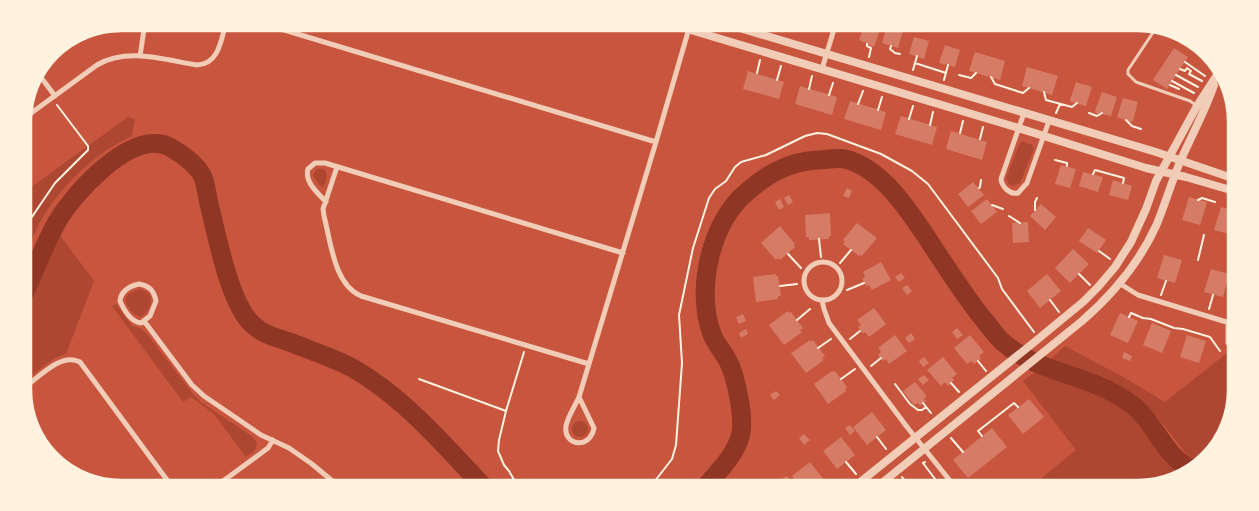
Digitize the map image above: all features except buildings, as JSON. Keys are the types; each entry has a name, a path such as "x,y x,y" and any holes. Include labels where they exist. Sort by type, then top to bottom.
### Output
{"street":[{"path":"140,56 144,31"},
{"path":"31,114 97,65 110,59 124,56 140,56 204,65 216,55 224,31"},
{"path":"287,31 656,142"},
{"path":"579,397 594,428 590,439 579,443 573,442 569,437 566,425 579,397 688,31"},
{"path":"702,31 1044,137 1161,172 1228,189"},
{"path":"750,31 1169,157 1228,177"},
{"path":"822,69 834,31"},
{"path":"863,480 1087,299 1115,267 1136,234 1161,172 1197,106 1216,77"},
{"path":"886,480 1100,306 1119,283 1138,258 1151,236 1180,161 1217,78"},
{"path":"42,79 55,96"},
{"path":"1024,113 1001,179 1004,187 1012,194 1018,194 1025,187 1049,121"},
{"path":"326,202 311,185 307,174 308,169 316,162 325,163 623,253"},
{"path":"337,167 326,202 324,216 339,274 351,290 361,296 589,364"},
{"path":"819,263 825,263 836,268 840,273 841,286 834,296 822,300 816,299 809,293 804,280 808,269 819,263"},
{"path":"1119,283 1138,295 1228,322"},
{"path":"134,285 145,285 153,292 155,297 156,301 153,310 144,321 136,322 132,319 120,301 123,292 134,285"},
{"path":"822,300 829,323 948,480"},
{"path":"144,321 199,392 255,431 297,453 331,480"},
{"path":"31,383 64,360 80,362 167,480"},
{"path":"224,480 268,448 274,440"}],"lane":[{"path":"1153,32 1128,70 1128,74 1136,82 1190,101 1197,106"}],"path":[{"path":"867,44 871,48 869,57"},
{"path":"891,46 890,49 900,54"},
{"path":"913,70 917,56"},
{"path":"757,74 760,60"},
{"path":"1185,62 1206,76"},
{"path":"915,63 946,73"},
{"path":"944,80 948,65"},
{"path":"777,80 781,66"},
{"path":"1180,69 1185,71 1187,68 1191,71 1189,74 1202,82"},
{"path":"959,75 971,78 976,73"},
{"path":"1176,75 1198,87"},
{"path":"809,89 812,76"},
{"path":"991,77 995,84 1023,93 1029,88"},
{"path":"1172,81 1194,94"},
{"path":"829,94 833,82"},
{"path":"858,104 862,91"},
{"path":"1044,92 1046,100 1072,107 1077,103"},
{"path":"878,110 882,97"},
{"path":"31,218 55,183 88,150 88,146 55,103"},
{"path":"1056,113 1060,104"},
{"path":"909,119 913,106"},
{"path":"930,125 933,112"},
{"path":"1089,113 1097,116 1102,113"},
{"path":"1126,120 1132,126 1141,129"},
{"path":"960,134 963,121"},
{"path":"980,139 983,127"},
{"path":"656,480 675,454 682,363 680,309 693,248 709,198 741,162 766,154 805,136 816,133 843,139 881,154 912,170 928,184 998,278 1002,289 1034,332"},
{"path":"1055,160 1067,163 1066,166"},
{"path":"1093,174 1095,170 1124,178 1123,183"},
{"path":"978,188 981,180"},
{"path":"1036,210 1035,202 1037,198"},
{"path":"1198,200 1202,198 1215,202"},
{"path":"992,205 1003,208"},
{"path":"1009,216 1020,223"},
{"path":"1198,260 1204,235"},
{"path":"819,239 821,257"},
{"path":"840,263 851,250"},
{"path":"1099,251 1110,260"},
{"path":"788,254 801,268"},
{"path":"1079,274 1090,285"},
{"path":"1159,301 1166,280"},
{"path":"848,290 864,283"},
{"path":"780,286 797,284"},
{"path":"1207,316 1213,295"},
{"path":"1050,300 1059,312"},
{"path":"796,320 810,309"},
{"path":"1129,317 1131,313 1174,328 1210,337 1220,351"},
{"path":"850,339 860,331"},
{"path":"1197,338 1199,334"},
{"path":"818,348 832,338"},
{"path":"514,480 504,465 498,451 506,411 526,345"},
{"path":"871,366 881,358"},
{"path":"978,361 986,371"},
{"path":"841,379 855,369"},
{"path":"420,379 506,411"},
{"path":"951,383 959,393"},
{"path":"894,384 914,408 922,410 926,407"},
{"path":"923,403 932,414"},
{"path":"982,436 978,431 1014,403 1018,407"},
{"path":"877,437 887,450"},
{"path":"951,437 962,452"},
{"path":"846,462 856,474"},
{"path":"923,463 936,480"}],"shaded area":[{"path":"128,117 135,119 132,136 118,143 91,162 55,199 38,226 31,243 31,187"},
{"path":"1023,141 1030,145 1031,143 1034,149 1020,183 1013,186 1009,184 1006,178 1019,145"},
{"path":"318,168 326,172 323,187 320,186 313,175"},
{"path":"59,234 94,281 66,354 55,358 31,376 31,295"},
{"path":"139,289 148,293 151,301 148,309 141,317 135,315 125,299 128,294"},
{"path":"116,304 132,326 140,328 147,334 201,402 253,437 257,443 255,450 246,457 214,414 191,397 183,402 112,306"},
{"path":"1065,346 1165,402 1227,353 1228,390 1223,419 1209,445 1192,462 1162,422 1140,401 1104,380 1051,359"},
{"path":"1037,371 1081,386 1108,400 1144,428 1179,470 1161,477 1144,480 1040,480 1076,450 1023,381"},
{"path":"580,421 586,423 588,429 586,435 580,437 574,435 572,429 574,423"}],"waterway":[{"path":"31,278 57,222 87,183 116,158 132,149 147,144 167,145 190,161 202,175 230,285 244,314 252,324 266,334 349,366 383,388 442,442 477,480"},
{"path":"711,480 736,448 742,426 739,396 734,376 726,358 713,338 707,316 705,297 706,277 716,237 724,219 735,204 764,179 797,163 839,158 860,165 888,186 912,215 970,302 1002,341 1015,352 1028,359 1095,384 1126,400 1147,420 1167,449 1186,466"}]}
